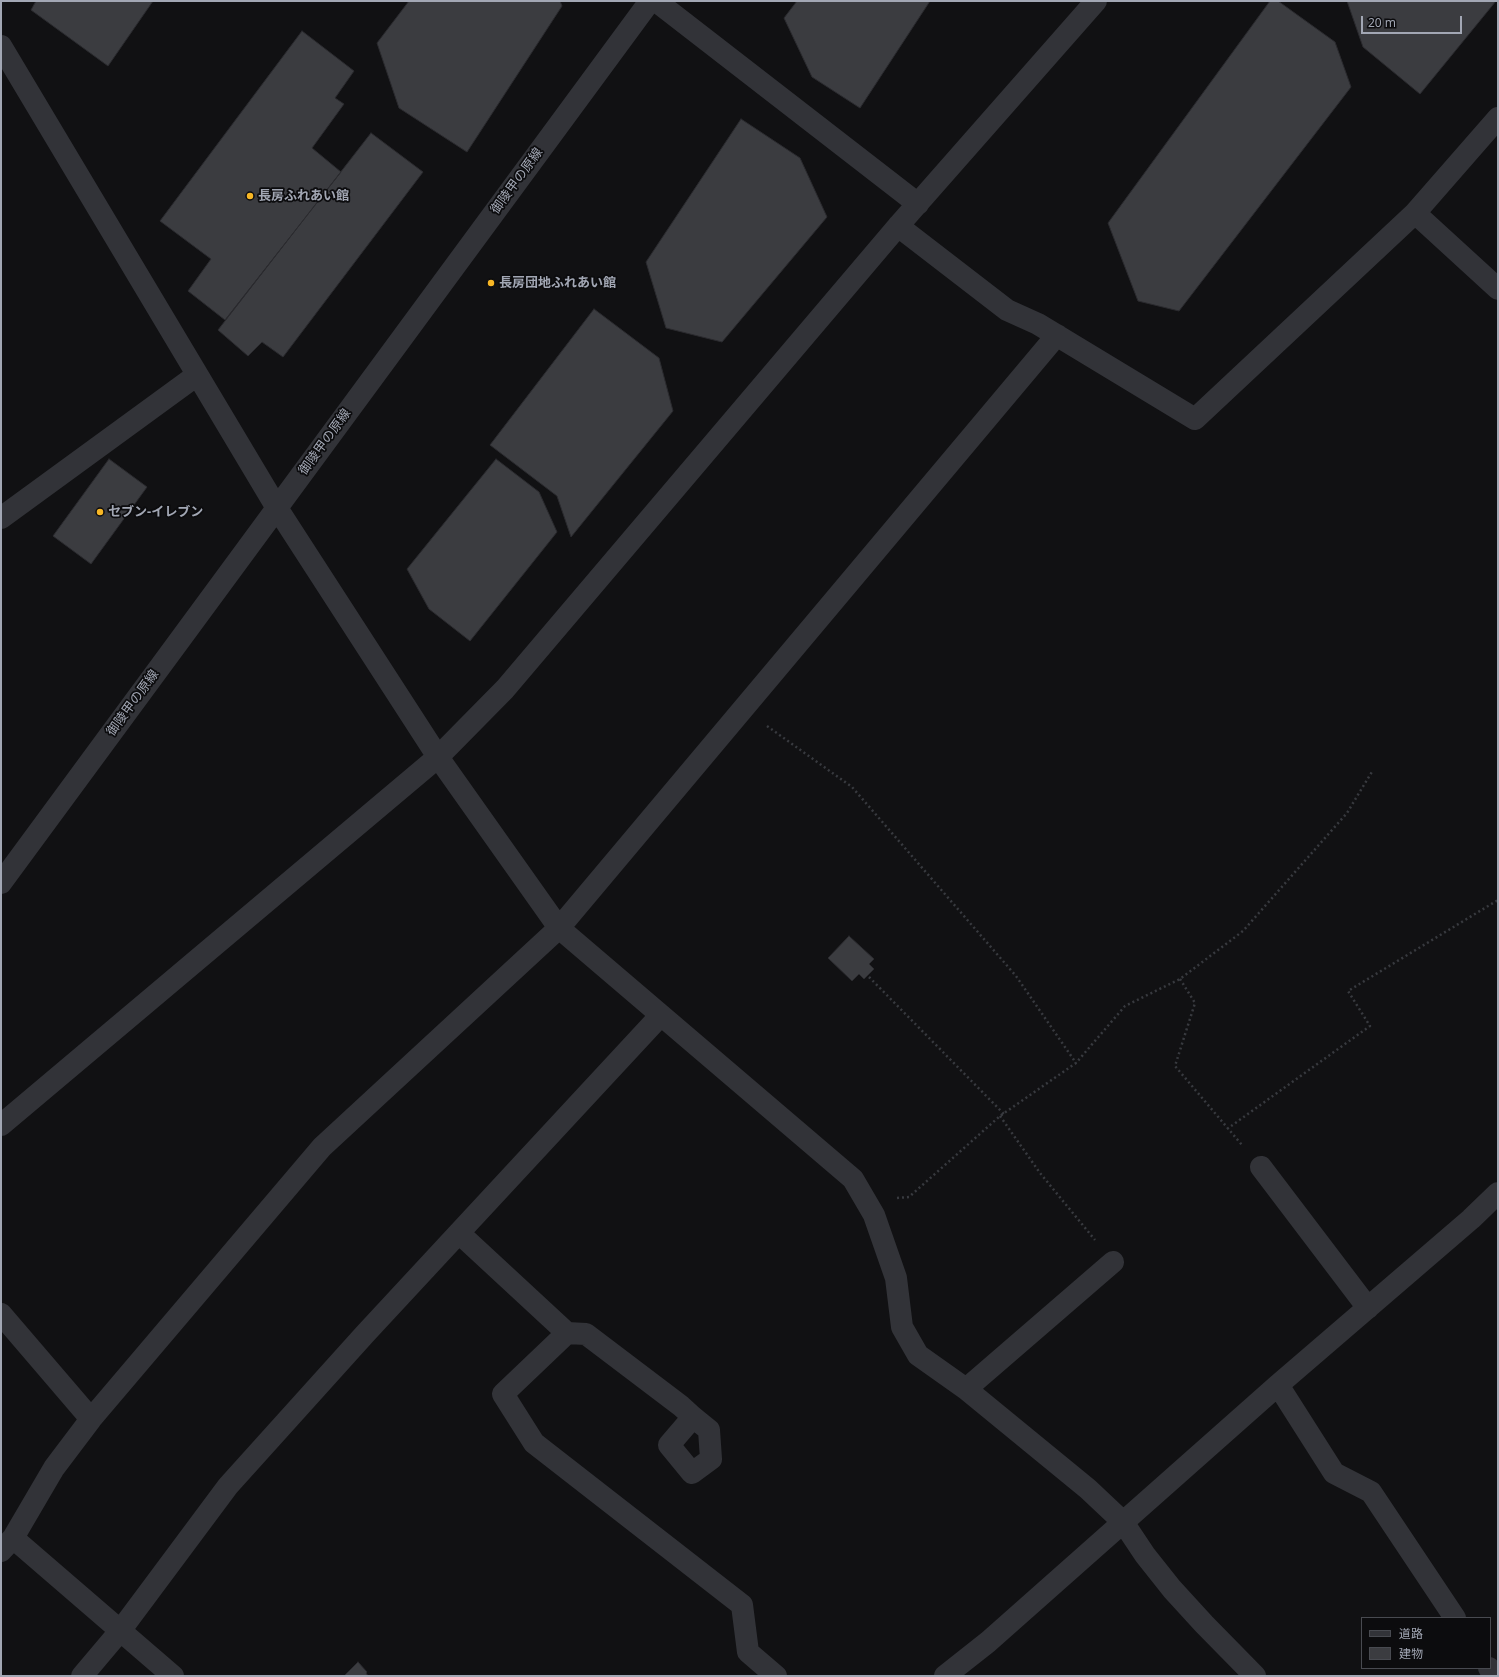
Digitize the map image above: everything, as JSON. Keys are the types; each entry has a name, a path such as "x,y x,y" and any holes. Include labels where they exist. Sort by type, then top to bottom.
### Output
{"street":[{"name":"御陵甲の原線","path":"1,883 650,1"},
{"path":"656,1 918,204"},
{"path":"1,1125 438,756 505,689 898,226 1096,1"},
{"path":"1,46 277,508 438,756 559,928 853,1179 874,1215 896,1278 902,1327 918,1355 966,1389 1088,1488 1123,1522 1145,1556 1172,1589 1255,1676"},
{"path":"898,226 1007,310 1038,324 1196,419 1415,213 1498,118"},
{"path":"1415,213 1498,288"},
{"path":"173,1676 120,1631 7,1544 54,1468 91,1419 322,1147 559,928 1057,335"},
{"path":"1,518 197,375"},
{"path":"82,1676 120,1631 228,1486 661,1015"},
{"path":"1261,1167 1368,1308"},
{"path":"945,1676 988,1642 1278,1386 1471,1219 1498,1193"},
{"path":"459,1233 567,1333 586,1334 693,1417"},
{"path":"966,1389 1113,1262"},
{"path":"1,1314 91,1419"},
{"path":"567,1333 504,1394 507,1400 534,1443 742,1605 748,1652 776,1676"},
{"path":"1278,1386 1334,1473 1372,1492 1455,1617"}],"path":[{"path":"744,709 852,787 1016,976 1076,1063"},
{"path":"891,1198 909,1197 1000,1116 1076,1063 1125,1006 1180,979 1243,931 1347,813 1373,770"},
{"path":"1227,1129 1370,1026 1348,992 1498,900"},
{"path":"869,977 1004,1114"},
{"path":"1180,979 1195,1003 1175,1066 1227,1129 1261,1167"},
{"path":"1000,1116 1040,1173 1113,1262"}],"building":[{"path":"36,1 153,1 108,66 31,10"},
{"path":"409,1 560,1 562,6 467,152 399,108 377,43"},
{"path":"797,1 930,1 860,108 812,77 784,18"},
{"path":"1270,1 1278,1 1335,42 1351,87 1179,311 1138,301 1108,223"},
{"path":"1347,1 1496,1 1420,94 1363,47"},
{"name":"長房ふれあい館","path":"302,31 354,71 335,98 344,104 312,148 341,172 225,320 188,291 211,259 160,221"},
{"path":"741,119 800,158 827,217 722,342 666,328 646,262"},
{"path":"371,133 423,172 283,357 262,342 248,356 218,330"},
{"path":"594,309 659,358 673,411 571,537 557,496 490,445"},
{"name":"セブン-イレブン","path":"109,459 147,487 91,564 53,536"},
{"path":"496,459 539,492 557,532 470,641 429,609 407,569"},
{"path":"849,936 874,959 869,964 874,969 864,979 859,974 852,981 828,958"},
{"path":"358,1662 367,1672 366,1673 368,1676 344,1676"}],"place":[{"name":"長房ふれあい館","path":"250,196"},
{"name":"長房団地ふれあい館","path":"491,283"},
{"name":"セブン-イレブン","path":"100,512"}]}
